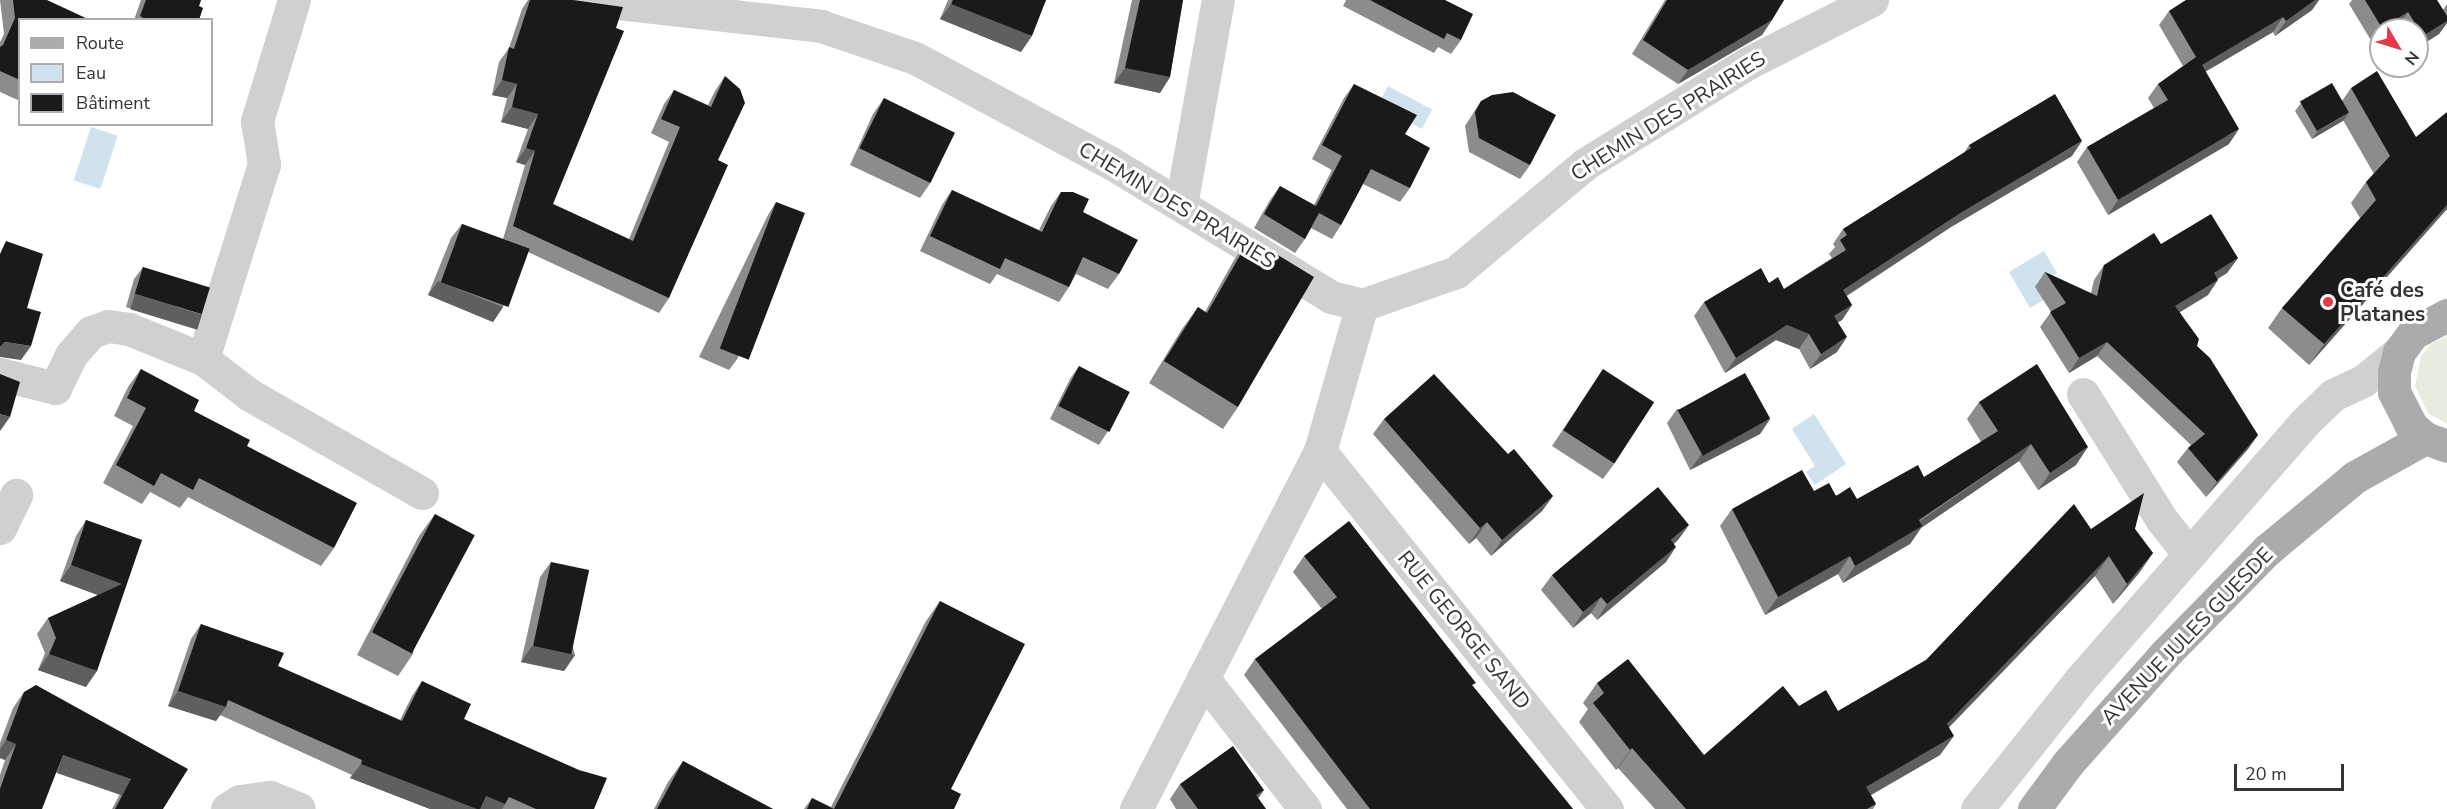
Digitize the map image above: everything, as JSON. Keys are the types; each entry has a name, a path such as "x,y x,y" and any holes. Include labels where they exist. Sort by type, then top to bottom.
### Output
{"main road":[{"path":"2436,442 2397,401 2399,352 2413,333 2447,315"},
{"name":"AVENUE JULES GUESDE","path":"2355,477 2397,401"},
{"name":"AVENUE JULES GUESDE","path":"2034,809 2068,763 2219,597 2355,477 2436,442"}],"street":[{"path":"203,359 264,165 257,121 294,0"},
{"name":"CHEMIN DES PRAIRIES","path":"591,0 820,26 915,58 1181,205 1331,297 1362,305 1456,273 1585,164 1748,63 1872,0"},
{"path":"1181,205 1218,0"},
{"path":"1136,809 1320,451 1362,305"},
{"path":"0,374 55,388 71,355 90,332 108,326 129,329 203,359 250,395 422,493"},
{"path":"1977,809 1996,780 2188,554 2304,423 2333,395 2362,381 2399,352"},
{"path":"2362,381 2397,401"},
{"path":"2083,394 2162,520 2188,554"},
{"name":"RUE GEORGE SAND","path":"1320,451 1607,809"},
{"path":"0,528 16,495"},
{"path":"1203,678 1305,809"},
{"path":"227,809 240,801 270,797 299,809"}],"shaded area":[{"path":"2447,336 2447,424 2428,413 2415,386 2421,356 2431,344"}],"water":[{"path":"1388,86 1432,109 1422,129 1378,105"},
{"path":"91,127 118,136 100,189 74,180"},
{"path":"2044,251 2057,273 2044,281 2052,295 2030,308 2009,272"},
{"path":"1814,414 1846,464 1815,485 1806,472 1815,466 1792,429"}],"building":[{"path":"13,0 47,0 86,18 18,18 18,79 0,71 0,47 15,18"},
{"path":"146,0 201,0 199,6 203,8 200,18 144,18 140,16"},
{"path":"530,0 573,0 623,7 616,28 624,31 553,204 633,241 680,127 661,119 674,90 711,107 725,76 740,89 745,103 718,160 728,165 669,298 513,226 535,151 526,148 538,114 512,107 517,84 502,80 509,47 514,49"},
{"path":"953,0 1046,0 1032,36 951,4"},
{"path":"1140,0 1183,0 1170,77 1125,68"},
{"path":"1370,0 1445,0 1473,14 1461,40 1447,33 1444,39"},
{"path":"1667,0 1784,0 1772,20 1688,70 1643,40"},
{"path":"2186,0 2315,0 2286,21 2283,17 2202,65 2239,129 2118,200 2087,147 2168,100 2158,84 2196,57 2169,11"},
{"path":"2365,0 2437,0 2447,16 2447,21 2429,32 2429,18 2412,18 2408,12 2398,18 2376,18"},
{"path":"2369,76 2381,78 2416,137 2447,112 2447,205 2324,344 2282,308 2376,200 2366,182 2390,156 2351,88"},
{"path":"2332,83 2349,112 2317,131 2300,102"},
{"path":"1354,84 1417,115 1405,134 1430,148 1410,188 1371,169 1341,225 1319,213 1305,239 1264,214 1280,186 1316,206 1342,156 1322,145"},
{"path":"1513,92 1556,115 1530,165 1479,138 1475,112 1481,101 1492,95"},
{"path":"2055,94 2082,141 1962,212 1843,290 1852,305 1834,316 1847,337 1821,354 1809,334 1787,325 1736,358 1704,302 1761,268 1769,283 1778,277 1784,289 1846,250 1840,240 1847,235 1843,229 1971,148 1969,145"},
{"path":"884,98 955,133 930,183 859,148"},
{"path":"952,190 1042,232 1061,192 1073,192 1089,199 1083,212 1138,240 1119,274 1083,257 1069,287 1005,258 1000,269 930,236"},
{"path":"776,202 805,213 749,360 720,349"},
{"path":"2211,214 2238,258 2214,273 2218,280 2175,306 2199,339 2197,346 2210,358 2258,435 2217,482 2188,448 2205,434 2107,342 2079,358 2050,312 2066,303 2045,272 2097,296 2104,265 2154,233 2161,244"},
{"path":"462,224 530,249 508,307 441,282"},
{"path":"1250,238 1314,277 1238,407 1164,361 1198,307 1207,313"},
{"path":"6,241 43,254 27,308 41,312 31,346 5,342 0,347 0,254"},
{"path":"143,267 210,287 202,314 135,294"},
{"path":"2037,364 2088,447 2050,473 2031,444 1919,520 1922,526 1855,566 1850,556 1778,597 1732,509 1802,470 1814,491 1829,483 1836,496 1850,487 1857,499 1918,465 1924,477 1998,431 1979,402"},
{"path":"1079,366 1130,392 1109,432 1059,406"},
{"path":"141,369 199,400 194,411 250,440 247,446 357,503 334,548 199,478 193,490 161,473 154,486 116,465 146,408 127,398"},
{"path":"1603,369 1654,402 1614,463 1563,430"},
{"path":"1745,373 1770,418 1703,456 1678,410"},
{"path":"0,374 20,382 10,417 0,414"},
{"path":"1434,374 1508,454 1514,449 1553,496 1502,540 1487,522 1480,528 1384,419"},
{"path":"1658,487 1689,525 1671,540 1676,547 1607,604 1601,597 1583,612 1552,575"},
{"path":"2144,493 2135,529 2153,553 2127,584 2109,556 1947,724 1954,736 1866,787 1876,804 1867,809 1686,809 1632,748 1630,750 1593,703 1604,693 1597,683 1628,659 1704,755 1783,686 1799,706 1826,690 1838,711 1926,660 2074,504 2091,529"},
{"path":"435,514 475,535 412,653 372,632"},
{"path":"86,520 142,540 97,671 49,654 56,638 48,618 122,584 71,565"},
{"path":"1349,521 1476,683 1472,685 1573,809 1370,809 1255,659 1337,597 1304,556"},
{"path":"551,562 589,570 571,654 533,646"},
{"path":"940,601 1025,644 951,789 961,794 954,809 834,809"},
{"path":"201,624 284,653 278,666 402,721 422,681 471,704 464,719 579,770 607,778 594,809 536,809 509,797 505,804 486,796 480,809 477,809 361,764 362,760 228,700 226,707 178,691"},
{"path":"36,685 188,769 163,809 115,809 131,779 63,755 42,809 0,809 0,789 16,744 6,740 24,692"},
{"path":"1233,746 1264,790 1256,795 1266,809 1198,809 1180,784"},
{"path":"683,761 773,809 657,809"},
{"path":"812,798 834,809 807,809"}],"place":[{"name":"Café des Platanes","path":"2328,302"}]}
